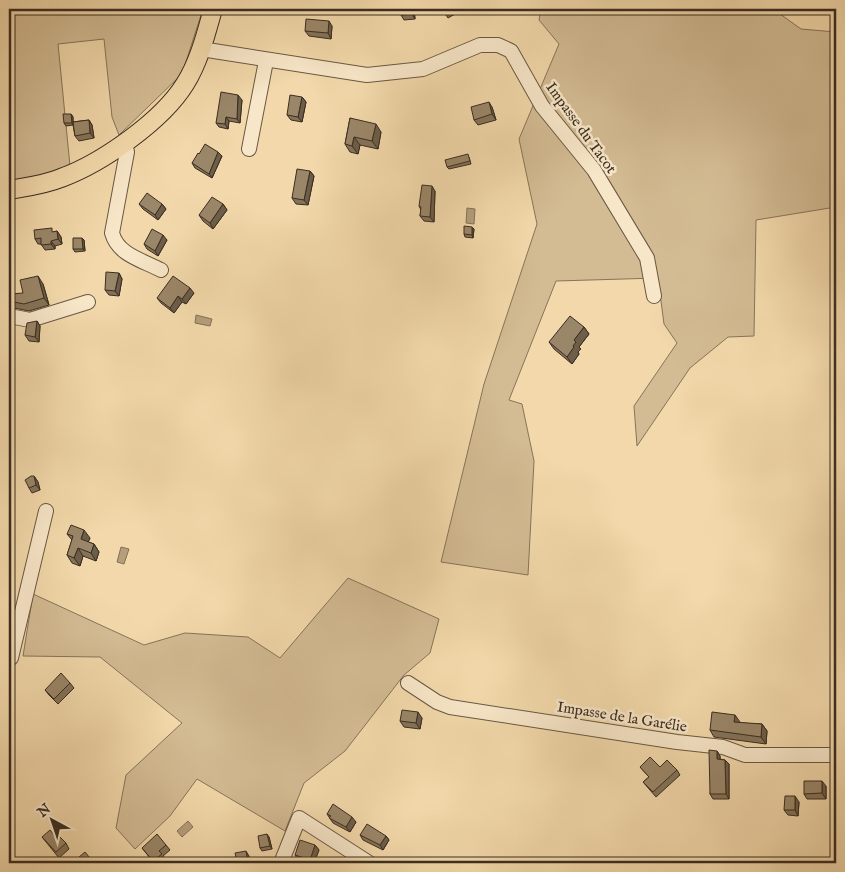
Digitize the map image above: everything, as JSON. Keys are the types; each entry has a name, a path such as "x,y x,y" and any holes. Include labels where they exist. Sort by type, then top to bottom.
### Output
{"main road":[{"path":"9,190 61,178 86,166 154,121 177,96 186,82 201,49 213,9"}],"street":[{"name":"Impasse du Tacot","path":"201,49 266,61 367,75 423,69 480,45 498,45 511,51 542,106 594,170 648,258 654,296"},
{"path":"249,148 266,61"},
{"path":"124,142 127,152 112,232 114,240 122,250 161,270"},
{"path":"9,316 30,320 88,302"},
{"path":"9,659 11,658 46,511"},
{"name":"Impasse de la Garélie","path":"408,682 437,702 450,707 678,742 723,747 745,755 836,755"},
{"path":"282,863 299,818 369,863"}],"shaded area":[{"path":"9,9 203,9 182,74 119,135 112,117 104,39 58,44 70,166 49,174 9,181"},
{"path":"541,9 773,9 801,29 836,32 836,207 756,220 754,336 728,337 690,368 637,446 634,406 677,343 664,324 658,278 556,281 509,400 522,404 534,461 528,575 441,562 484,384 537,224 519,139 559,44 539,20"},
{"path":"467,208 475,209 474,224 466,223"},
{"path":"196,315 212,319 210,326 195,323"},
{"path":"121,547 129,549 124,564 117,562"},
{"path":"348,578 439,619 430,653 404,675 345,751 304,783 285,831 197,779 170,816 135,849 116,828 126,775 182,723 100,657 23,656 33,594 144,645 185,633 248,637 280,658"},
{"path":"188,821 193,827 182,837 177,831"}],"building":[{"path":"400,9 411,9 412,14 401,15"},
{"path":"442,9 452,9 445,13"},
{"path":"306,19 329,21 328,33 305,31"},
{"path":"221,92 238,95 237,119 226,117 225,124 216,123"},
{"path":"290,95 302,97 298,117 287,115"},
{"path":"489,102 492,114 474,120 471,107"},
{"path":"63,114 71,114 72,123 64,123"},
{"path":"350,118 376,124 372,141 354,137 352,146 345,144"},
{"path":"89,120 90,133 75,136 73,122"},
{"path":"205,144 218,152 209,174 192,163"},
{"path":"468,154 470,161 447,167 445,160"},
{"path":"297,169 310,171 304,200 292,198"},
{"path":"422,185 432,186 430,217 420,216 421,207 419,206"},
{"path":"147,193 162,204 155,215 139,204"},
{"path":"212,197 223,204 210,223 199,215"},
{"path":"464,226 472,227 472,235 464,234"},
{"path":"52,228 52,232 57,231 58,239 51,241 51,244 41,245 41,238 35,239 34,230"},
{"path":"152,229 163,235 155,251 144,244"},
{"path":"73,238 82,238 83,249 73,249"},
{"path":"106,272 119,273 115,291 105,290"},
{"path":"38,276 44,298 24,304 9,301 10,294 23,293 20,280"},
{"path":"173,276 190,288 182,299 178,296 170,308 157,298"},
{"path":"570,316 584,327 574,340 576,342 574,347 567,357 549,342"},
{"path":"37,321 35,337 25,335 27,323"},
{"path":"34,476 36,485 29,488 25,480"},
{"path":"71,525 84,530 81,539 94,544 91,553 78,548 74,558 67,555 73,536 67,534"},
{"path":"61,673 70,683 54,699 45,690"},
{"path":"402,710 418,712 416,723 400,721"},
{"path":"712,712 735,715 734,722 762,724 761,737 710,730"},
{"path":"834,716 836,716 836,729 834,728"},
{"path":"709,750 717,751 717,759 725,760 726,794 710,794"},
{"path":"650,757 660,767 667,760 677,770 653,792 643,782 649,777 640,767"},
{"path":"804,781 822,781 822,793 804,794"},
{"path":"785,796 795,796 795,810 784,810"},
{"path":"333,804 352,817 346,827 329,818 331,816 327,814"},
{"path":"367,824 386,836 380,845 360,835"},
{"path":"50,830 66,843 56,852 42,837"},
{"path":"157,834 166,845 159,851 162,854 153,861 142,848"},
{"path":"267,834 270,846 260,848 258,836"},
{"path":"300,840 315,845 310,860 295,855"},
{"path":"246,851 248,863 232,863 231,858 236,857 235,853"},
{"path":"85,852 94,863 72,863"},
{"path":"410,859 417,863 408,863"}]}
